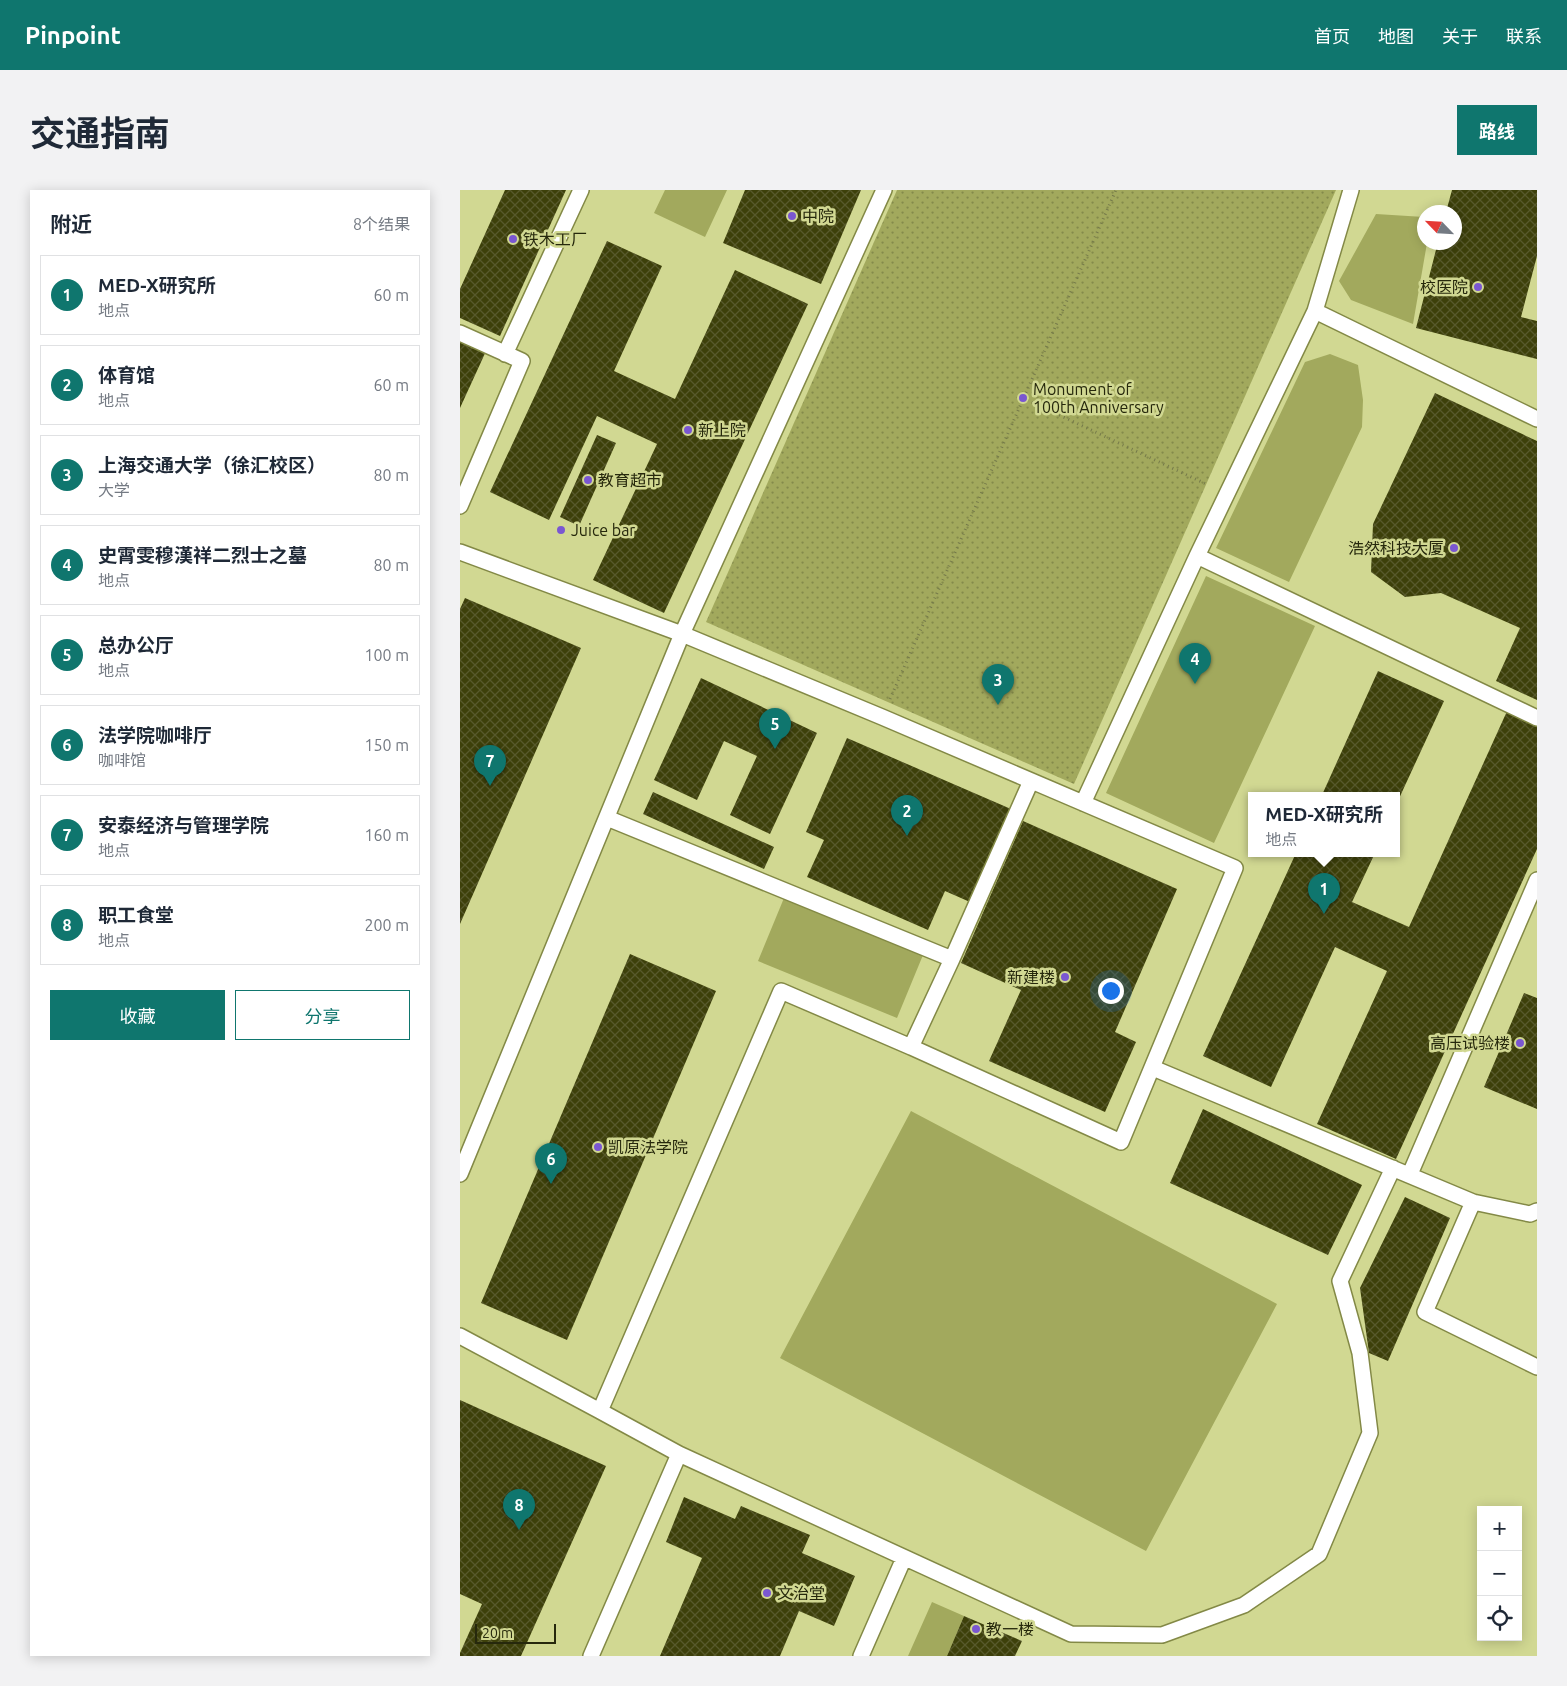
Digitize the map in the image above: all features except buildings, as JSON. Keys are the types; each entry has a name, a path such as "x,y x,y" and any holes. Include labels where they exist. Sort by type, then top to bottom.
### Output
{"lane":[{"path":"505,354 580,190"},
{"path":"460,1174 682,634 884,190"},
{"path":"1083,803 1197,556 1315,311 1351,190"},
{"path":"1315,311 1537,419"},
{"path":"460,333 522,361 460,506"},
{"path":"460,552 682,634 882,717 1235,868 1122,1142 781,991 600,1411"},
{"path":"1197,556 1537,718"},
{"path":"911,1047 1031,781"},
{"path":"607,818 952,959"},
{"path":"1410,1174 1537,880"},
{"path":"1153,1068 1473,1202 1530,1214 1537,1211"},
{"path":"460,1336 679,1454 1071,1634 1162,1636 1244,1605 1319,1554 1370,1433 1360,1353 1340,1282 1394,1168"},
{"path":"1473,1202 1425,1312 1537,1367"},
{"path":"590,1656 679,1454"},
{"path":"861,1656 904,1558"}],"path":[{"path":"882,717 1116,190"},
{"path":"1023,398 1206,484"}],"green space":[{"path":"665,190 727,190 705,237 654,213"},
{"path":"897,190 1336,190 1074,784 706,622"},
{"path":"1376,214 1417,217 1417,250 1426,250 1413,324 1351,300 1339,281"},
{"path":"1330,354 1358,365 1363,400 1362,427 1289,582 1216,548 1305,362"},
{"path":"1206,576 1315,626 1214,843 1106,793"},
{"path":"784,898 923,955 897,1018 758,961"},
{"path":"911,1111 1277,1304 1146,1551 780,1358"},
{"path":"932,1602 964,1616 947,1656 908,1656"}],"place":[{"name":"中院","path":"792,216"},
{"name":"铁木工厂","path":"513,239"},
{"name":"校医院","path":"1478,287"},
{"name":"Monument of 100th Anniversary","path":"1023,398"},
{"name":"新上院","path":"688,430"},
{"name":"教育超市","path":"588,480"},
{"name":"Juice bar","path":"561,530"},
{"name":"浩然科技大厦","path":"1454,548"},
{"name":"史霄雯穆漢祥二烈士之墓","path":"1195,684"},
{"name":"上海交通大学（徐汇校区）","path":"998,705"},
{"name":"总办公厅","path":"775,749"},
{"name":"安泰经济与管理学院","path":"490,786"},
{"name":"体育馆","path":"907,836"},
{"name":"MED-X研究所","path":"1324,914"},
{"name":"新建楼","path":"1065,977"},
{"name":"高压试验楼","path":"1520,1043"},
{"name":"凯原法学院","path":"598,1147"},
{"name":"法学院咖啡厅","path":"551,1184"},
{"name":"职工食堂","path":"519,1530"},
{"name":"文治堂","path":"767,1593"},
{"name":"教一楼","path":"976,1629"}]}
